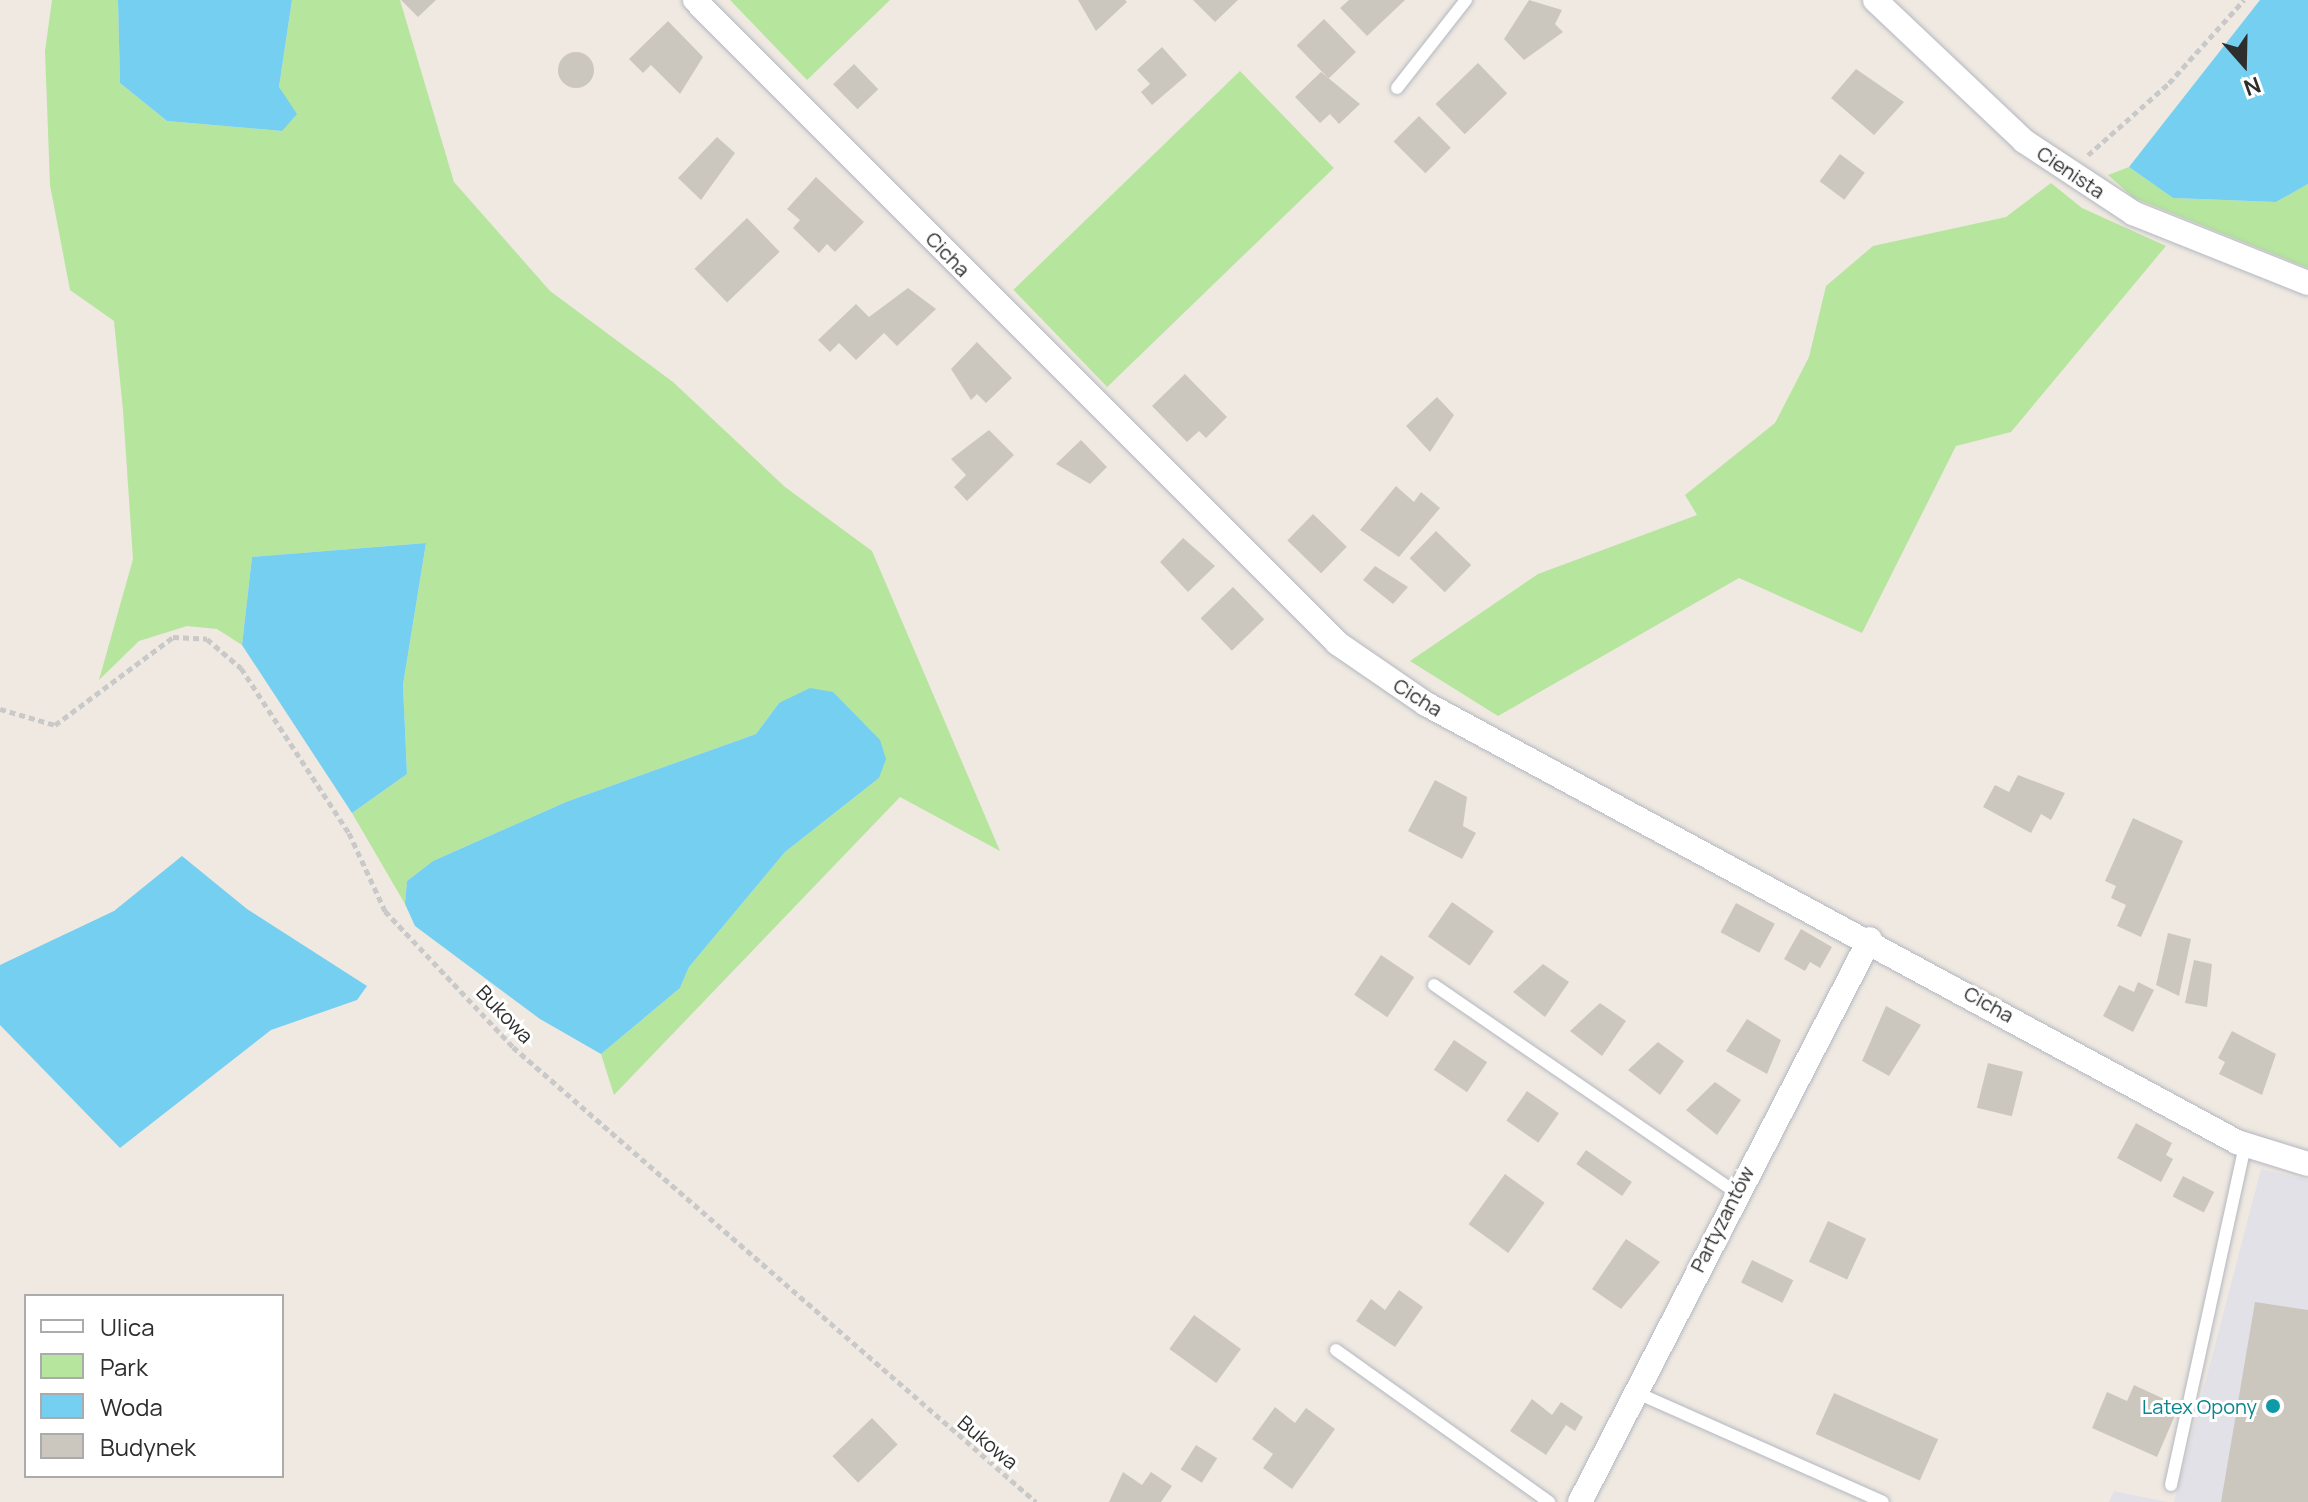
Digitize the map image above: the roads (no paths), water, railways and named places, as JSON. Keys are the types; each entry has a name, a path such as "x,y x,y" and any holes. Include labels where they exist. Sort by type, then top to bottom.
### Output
{"street":[{"name":"Cicha","path":"695,0 1337,643 1426,704 1870,939 2245,1145 2308,1164"},
{"name":"Cienista","path":"1875,0 2024,141 2133,213 2308,283"},
{"name":"Partyzantów","path":"1580,1502 1735,1192 1870,939"}],"lane":[{"path":"1397,88 1466,0"},
{"path":"1434,985 1735,1192"},
{"path":"2171,1485 2245,1145"},
{"path":"1336,1350 1549,1502"},
{"path":"1635,1392 1883,1502"}],"water":[{"path":"118,0 292,0 279,87 297,114 282,131 167,121 120,83"},
{"path":"2260,0 2308,0 2308,184 2276,202 2173,198 2129,167"},
{"path":"426,543 403,685 407,774 352,813 242,645 252,557"},
{"path":"810,688 833,692 880,740 886,759 879,778 785,852 689,967 680,988 601,1054 540,1019 415,926 405,904 407,881 433,861 566,802 756,734 779,703"},
{"path":"182,856 247,909 367,986 357,1000 271,1030 120,1148 0,1025 0,965 114,911"}],"place":[{"name":"Latex Opony","path":"2273,1406"}]}
